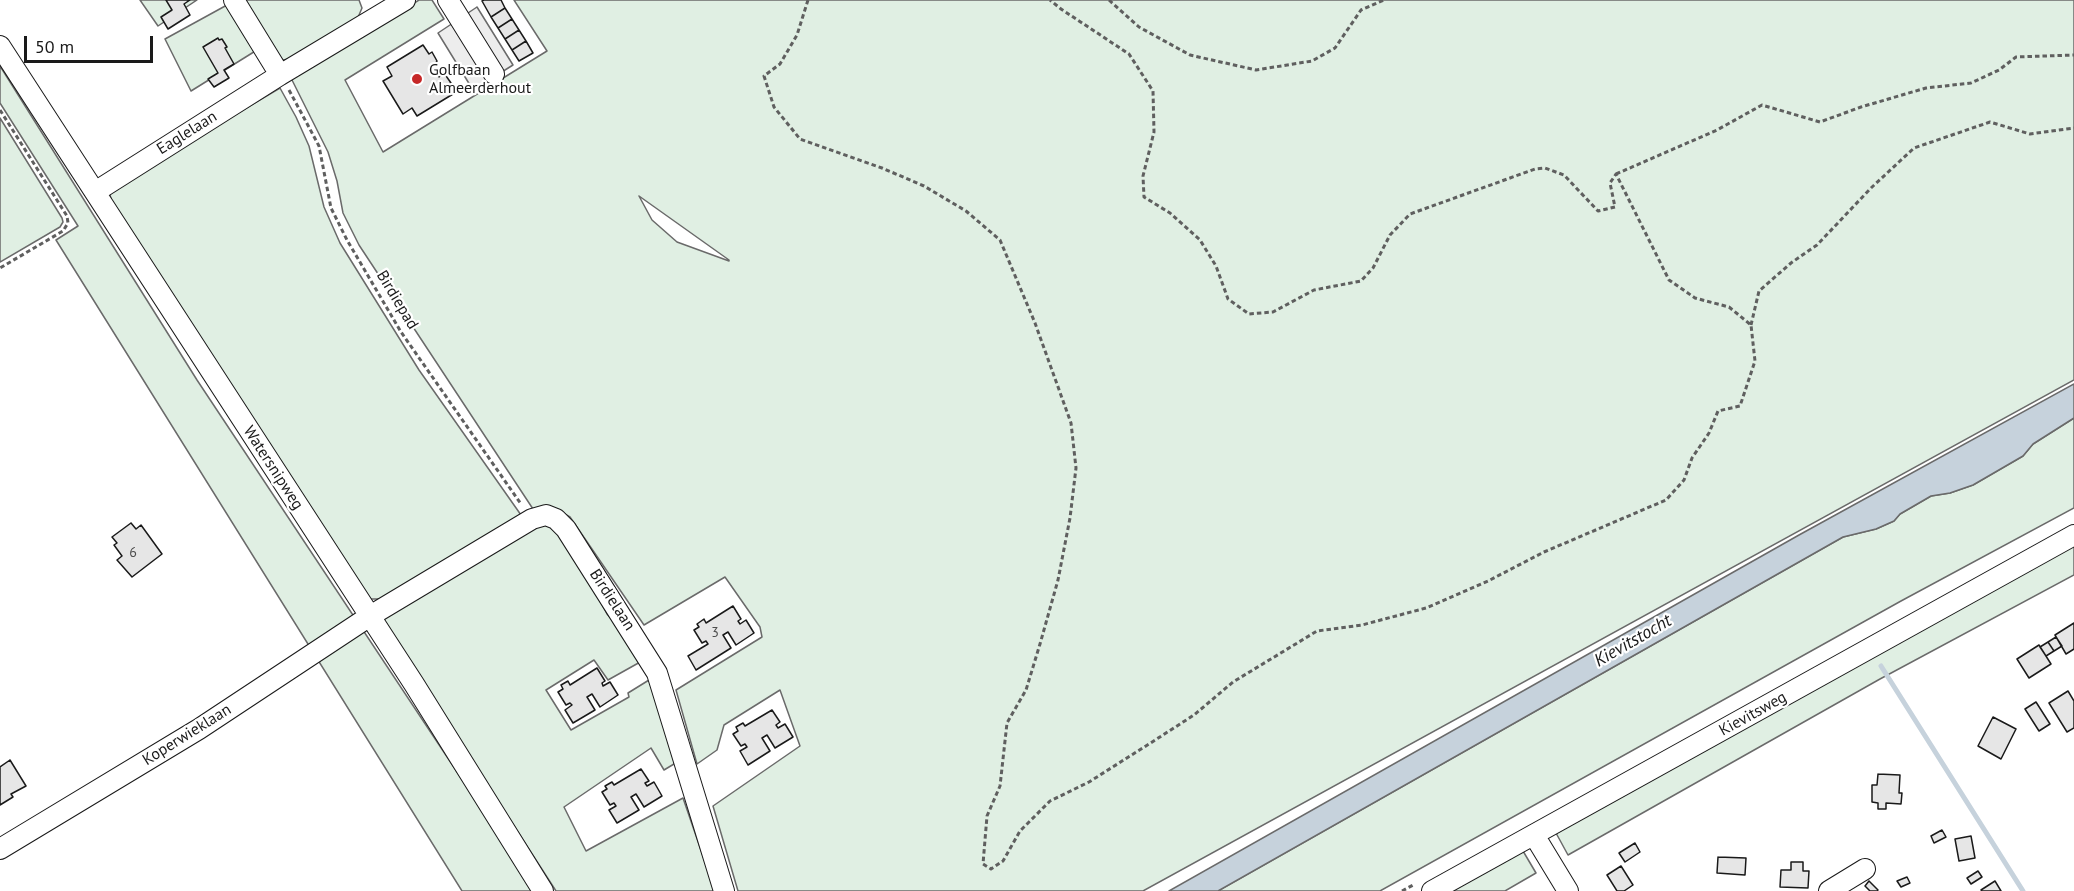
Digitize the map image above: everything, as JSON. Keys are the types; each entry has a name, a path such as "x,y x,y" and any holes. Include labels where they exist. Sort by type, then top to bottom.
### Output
{"street":[{"path":"234,0 280,75"},
{"name":"Eaglelaan","path":"94,192 280,75 375,7 405,0"},
{"path":"448,0 494,74"},
{"name":"Watersnipweg","path":"0,46 370,616 543,891"},
{"name":"Birdielaan","path":"532,519 546,515 556,519 566,529 657,673 724,891"},
{"path":"370,616 532,519"},
{"name":"Kievitsweg","path":"1432,891 2074,535"},
{"name":"Koperwieklaan","path":"0,849 199,729 370,616"},
{"path":"1534,835 1568,891"},
{"path":"1829,891 1865,869"}],"path":[{"path":"808,0 797,35 780,64 764,76 774,107 800,138 924,186 966,211 1000,240 1035,323 1071,423 1076,468 1070,518 1058,580 1026,690 1007,723 1000,786 987,816 983,864 991,869 1003,861 1020,831 1050,801 1089,782 1149,744 1194,715 1233,682 1317,631 1362,625 1426,608 1488,581 1544,552 1666,500 1684,480 1692,458 1709,433 1718,411 1740,406 1755,361 1751,326 1759,291 1791,263 1817,245 1871,188 1914,148 1990,122 2030,134 2074,128"},
{"path":"1050,0 1129,54 1153,91 1154,132 1143,176 1144,197 1170,213 1200,240 1216,266 1228,300 1249,314 1273,312 1314,290 1361,281 1373,268 1390,235 1410,214 1535,169 1545,168 1564,175 1598,211 1615,207 1611,183 1616,174 1718,129 1762,105 1820,122 1926,88 1971,83 1999,70 2016,57 2074,55"},
{"path":"1109,0 1139,27 1190,55 1256,70 1312,61 1335,48 1361,10 1384,0"},
{"name":"Birdiepad","path":"280,75 319,147 332,208 347,240 401,332 532,519"},
{"path":"0,110 67,216 68,223 63,231 0,268"},
{"path":"1616,174 1669,280 1695,297 1729,307 1751,326"}],"green space":[{"path":"140,0 197,0 158,26"},
{"path":"241,0 359,0 362,8 356,22 295,58 283,60 274,53"},
{"path":"419,0 432,0 444,19 345,80 383,152 547,51 514,0 2074,0 2074,380 1143,891 738,891 713,806 800,746 780,690 724,725 717,750 697,764 676,690 762,637 760,627 725,577 644,625 570,517 554,508 533,509 359,245 343,213 337,181 328,152 291,78","holes":["639,196 729,260 677,242 652,220"]},
{"path":"227,5 257,50 191,91 165,39"},
{"path":"0,66 197,380 536,891 462,891 56,240 78,226 0,103"},
{"path":"280,88 309,146 324,207 340,243 419,370 521,515 383,599 366,599 114,210 110,195 114,186"},
{"path":"0,118 63,222 60,227 0,262"},
{"path":"2074,418 2074,508 1901,601 1380,891 1218,891 1843,537 1876,529 1894,521 1900,514 1931,496 1950,493 1973,485 2023,456 2033,444"},
{"path":"539,523 553,525 589,580 607,614 642,661 608,680 594,660 546,690 571,730 629,697 628,693 649,680 675,759 674,764 664,770 651,748 564,807 586,851 683,798 715,891 556,891 382,622 390,612"},
{"path":"2074,545 2074,575 1880,679 1568,855 1556,833"},
{"path":"1523,851 1536,873 1505,891 1452,891"}],"shaded area":[{"path":"477,7 513,65 473,90 438,33"}],"water":[{"name":"Kievitstocht","path":"2074,384 2074,418 2033,444 2023,456 1973,485 1950,493 1931,496 1900,514 1894,521 1876,529 1843,537 1218,891 1169,891 1799,535"}],"building":[{"path":"166,0 190,0 184,4 190,15 168,29 161,17 172,10"},
{"path":"501,0 505,8 491,17 482,1"},
{"path":"505,8 512,19 498,28 491,17"},
{"path":"512,19 519,30 505,39 498,28"},
{"path":"519,30 526,41 512,50 505,39"},
{"path":"218,38 222,39 227,47 225,48 234,64 224,70 229,78 214,87 208,79 218,73 203,47"},
{"path":"526,41 533,53 519,61 512,50"},
{"name":"Golfbaan Almeerderhout","path":"423,45 429,54 432,52 438,69 441,68 436,71 439,77 444,73 451,83 447,85 453,94 417,116 412,108 403,114 383,81 392,76 387,67"},
{"path":"131,523 136,529 141,525 162,554 132,577 117,560 122,556 114,545 117,543 112,537"},
{"path":"733,606 741,619 738,621 740,624 746,620 754,633 736,645 728,632 723,635 731,648 696,670 688,656 708,644 706,641 702,643 694,630 699,627 697,624 704,619 706,623"},
{"path":"2074,623 2074,649 2066,654 2055,635"},
{"path":"2056,637 2062,646 2054,651 2048,642"},
{"path":"2048,642 2054,651 2046,656 2040,647"},
{"path":"2039,645 2051,664 2029,678 2017,659"},
{"path":"597,668 605,681 602,683 603,686 610,682 618,695 600,707 592,694 587,697 595,710 573,723 565,710 572,705 570,703 566,705 558,692 563,689 561,685 568,681 570,685"},
{"path":"2068,691 2074,701 2074,728 2067,732 2049,703"},
{"path":"2036,702 2050,724 2039,731 2025,709"},
{"path":"772,710 780,722 776,725 778,728 785,724 793,737 775,748 767,735 762,738 770,751 748,765 740,751 747,747 745,744 741,746 733,734 738,731 736,727 743,723 745,726"},
{"path":"1993,717 2016,729 2001,759 1978,746"},
{"path":"10,760 26,786 11,794 13,797 0,805 0,767"},
{"path":"641,769 649,781 645,783 647,786 654,782 662,796 644,807 636,794 631,797 639,810 617,823 609,810 616,806 614,803 610,805 602,792 607,789 605,786 612,782 614,785"},
{"path":"1878,774 1900,775 1901,804 1886,803 1886,809 1878,809 1878,803 1872,802 1872,785 1877,785"},
{"path":"1942,830 1946,837 1934,843 1931,836"},
{"path":"1971,836 1975,858 1959,861 1955,839"},
{"path":"1635,843 1640,852 1625,862 1619,853"},
{"path":"1718,857 1746,858 1745,875 1717,873"},
{"path":"1791,862 1803,862 1803,871 1809,871 1808,888 1780,887 1781,870 1791,870"},
{"path":"1621,866 1633,885 1624,891 1617,891 1607,875"},
{"path":"1978,871 1982,877 1971,884 1967,878"},
{"path":"1907,877 1910,883 1901,887 1897,881"},
{"path":"1869,881 1877,891 1870,891 1865,886"},
{"path":"1995,881 2001,891 1981,890"}],"waterway":[{"path":"1881,666 2023,891"}],"place":[{"name":"Golfbaan Almeerderhout","path":"417,79"}]}
